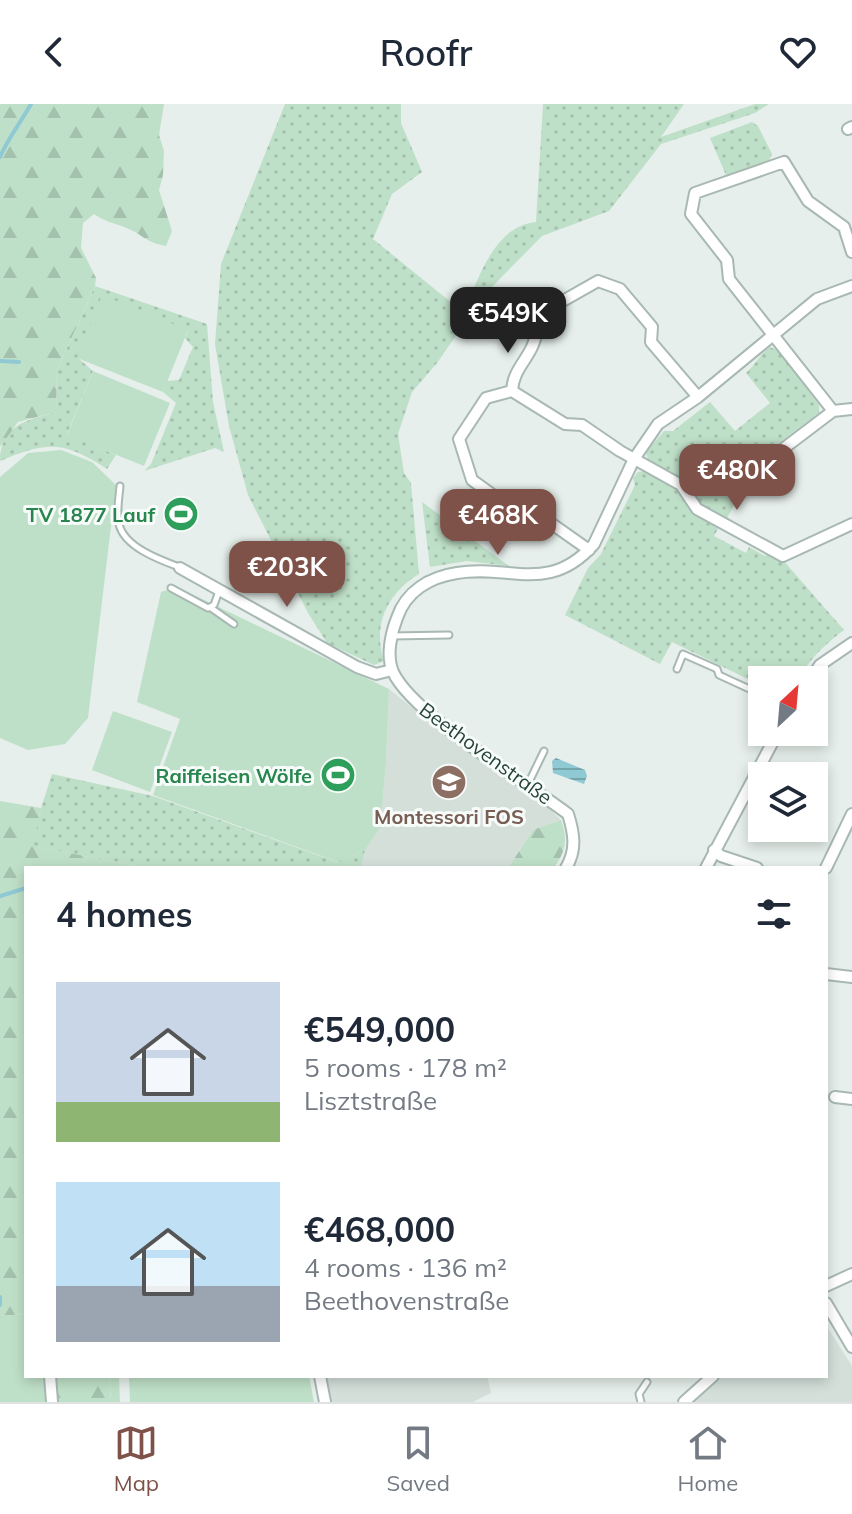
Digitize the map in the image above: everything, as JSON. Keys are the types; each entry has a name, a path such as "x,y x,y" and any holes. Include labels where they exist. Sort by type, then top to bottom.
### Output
{"street":[{"path":"833,411 729,279 727,260 691,214 695,193 784,162 808,201 848,230 852,252"},
{"path":"512,391 512,380 537,342 537,326 561,302 598,281 620,289 652,327 651,342 698,397"},
{"path":"180,568 357,667 376,674 392,670 390,636 400,609 412,593 426,582 462,572 531,576 560,570 589,550 634,459 658,424 698,397 817,299 852,286"},
{"path":"589,550 535,512 512,509 472,480 459,439 486,398 512,391 565,424 582,425 681,485 697,509 783,556 852,524"},
{"path":"775,455 833,411 852,410"},
{"path":"819,666 852,643"},
{"name":"Beethovenstraße","path":"392,670 415,701 568,814 574,833 573,853 567,866"},
{"path":"707,866 770,746"},
{"path":"827,866 852,814"},
{"path":"714,850 721,856 751,866"},
{"path":"828,974 852,977"},
{"path":"835,1097 852,1099"},
{"path":"828,1285 852,1274"},
{"path":"828,1306 852,1347"},
{"path":"50,1378 52,1402"},
{"path":"320,1378 325,1402"},
{"path":"684,1402 711,1378"}],"lane":[{"path":"120,486 118,522 122,533 158,559 180,568"},
{"path":"171,588 211,608 234,624"},
{"path":"211,608 220,590"},
{"path":"390,636 449,635"},
{"path":"677,669 683,654 717,669 719,675 748,688"},
{"path":"528,784 544,751"},
{"path":"641,1402 639,1394 647,1382"}],"shaded area":[{"name":"Montessori FOS","path":"389,689 441,731 540,800 561,820 533,830 509,866 361,866 365,850 380,827"},
{"path":"828,1328 852,1366 852,1402 691,1402 719,1378 828,1378"},
{"path":"326,1378 487,1378 491,1393 473,1402 331,1402"}],"green space":[{"path":"0,104 164,104 159,135 164,151 159,190 172,231 166,246 153,243 130,229 94,214 83,223 81,248 96,278 95,286 57,370 56,412 18,422 0,447"},
{"path":"285,104 401,104 401,123 422,172 392,194 373,239 463,312 489,256 498,244 521,226 536,222 543,104 684,104 661,137 755,104 769,104 755,113 661,144 609,211 542,236 484,295 437,363 412,392 398,434 404,473 411,483 419,574 399,590 385,611 380,634 384,661 374,665 327,643 308,613 248,495 229,426 215,344 221,264"},
{"path":"752,122 758,126 772,154 769,160 726,175 710,138"},
{"path":"95,286 207,324 213,402 224,452 215,448 144,471 151,464 176,403 163,392 167,381 179,380 193,347 185,338 188,331 77,357 93,371 67,434 116,455 107,469 78,453 55,447 31,450 0,461 1,449 10,432 26,422 56,412 57,370"},
{"path":"102,295 188,330 163,392 77,358"},
{"path":"769,347 778,350 819,405 819,413 759,458 726,520 699,505 691,486 648,460 646,452 664,431 673,431 710,402 735,431 770,403 746,373"},
{"path":"93,371 170,403 144,466 67,435"},
{"path":"61,450 92,462 116,485 88,718 65,744 28,750 0,738 0,477 28,453"},
{"path":"644,471 678,488 688,508 718,529 714,536 746,553 749,547 765,556 767,551 782,559 844,630 806,666 748,666 748,679 672,642 660,664 565,615 588,568 601,554 635,485 633,478"},
{"path":"422,502 509,566 467,561 430,567"},
{"path":"177,587 389,689 380,828 365,850 338,862 153,795 180,719 137,702 161,592"},
{"path":"113,711 172,732 150,792 92,770"},
{"path":"52,774 153,796 337,862 365,850 361,866 137,866 32,846"},
{"path":"0,801 41,808 33,846 138,866 24,866 24,1314 0,1316"},
{"path":"561,820 565,845 555,866 509,866 533,830"},
{"path":"24,1314 24,1378 47,1378 50,1402 0,1402 0,1316"},
{"path":"55,1378 109,1378 111,1402 58,1402"},
{"path":"109,1378 119,1378 120,1402 111,1402"},
{"path":"129,1378 309,1378 314,1402 130,1402"}],"water":[{"path":"556,758 585,770 587,776 584,784 553,773 552,761"}],"waterway":[{"path":"0,157 31,104"},
{"path":"0,361 19,362"},
{"path":"0,896 24,889"},
{"path":"0,1297 0,1305"}],"place":[{"name":"TV 1877 Lauf","path":"181,514"},
{"name":"Raiffeisen Wölfe","path":"338,775"},
{"name":"Montessori FOS","path":"449,782"}]}
